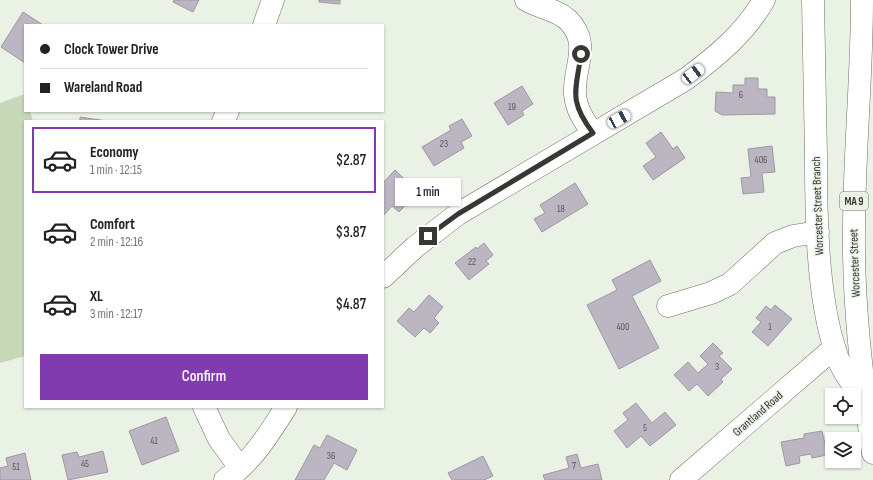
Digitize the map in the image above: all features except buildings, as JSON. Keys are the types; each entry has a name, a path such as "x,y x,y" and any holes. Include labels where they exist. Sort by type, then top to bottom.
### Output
{"main road":[{"path":"264,24 274,0"},
{"path":"526,0 568,20 577,34 581,54 575,94 580,113 593,133"},
{"path":"384,276 415,247 443,224 593,133 658,97 701,68 737,36 764,0"},
{"name":"Worcester Street Branch","path":"813,0 818,232 823,290 834,348 842,367 865,402"},
{"name":"Worcester Street","path":"862,0 862,47 854,232 857,325 865,402 873,453"},
{"path":"668,306 711,293 730,284 764,252 780,241 793,236 818,232"},
{"name":"Grantland Road","path":"681,480 834,348"},
{"path":"204,408 233,474 262,444 285,408"}],"green space":[{"path":"24,94 24,112 30,112 33,120 24,120 24,356 0,363 0,103"}],"route":[{"path":"428,236 458,214 593,133 584,121 576,103 575,84 581,54"}]}
